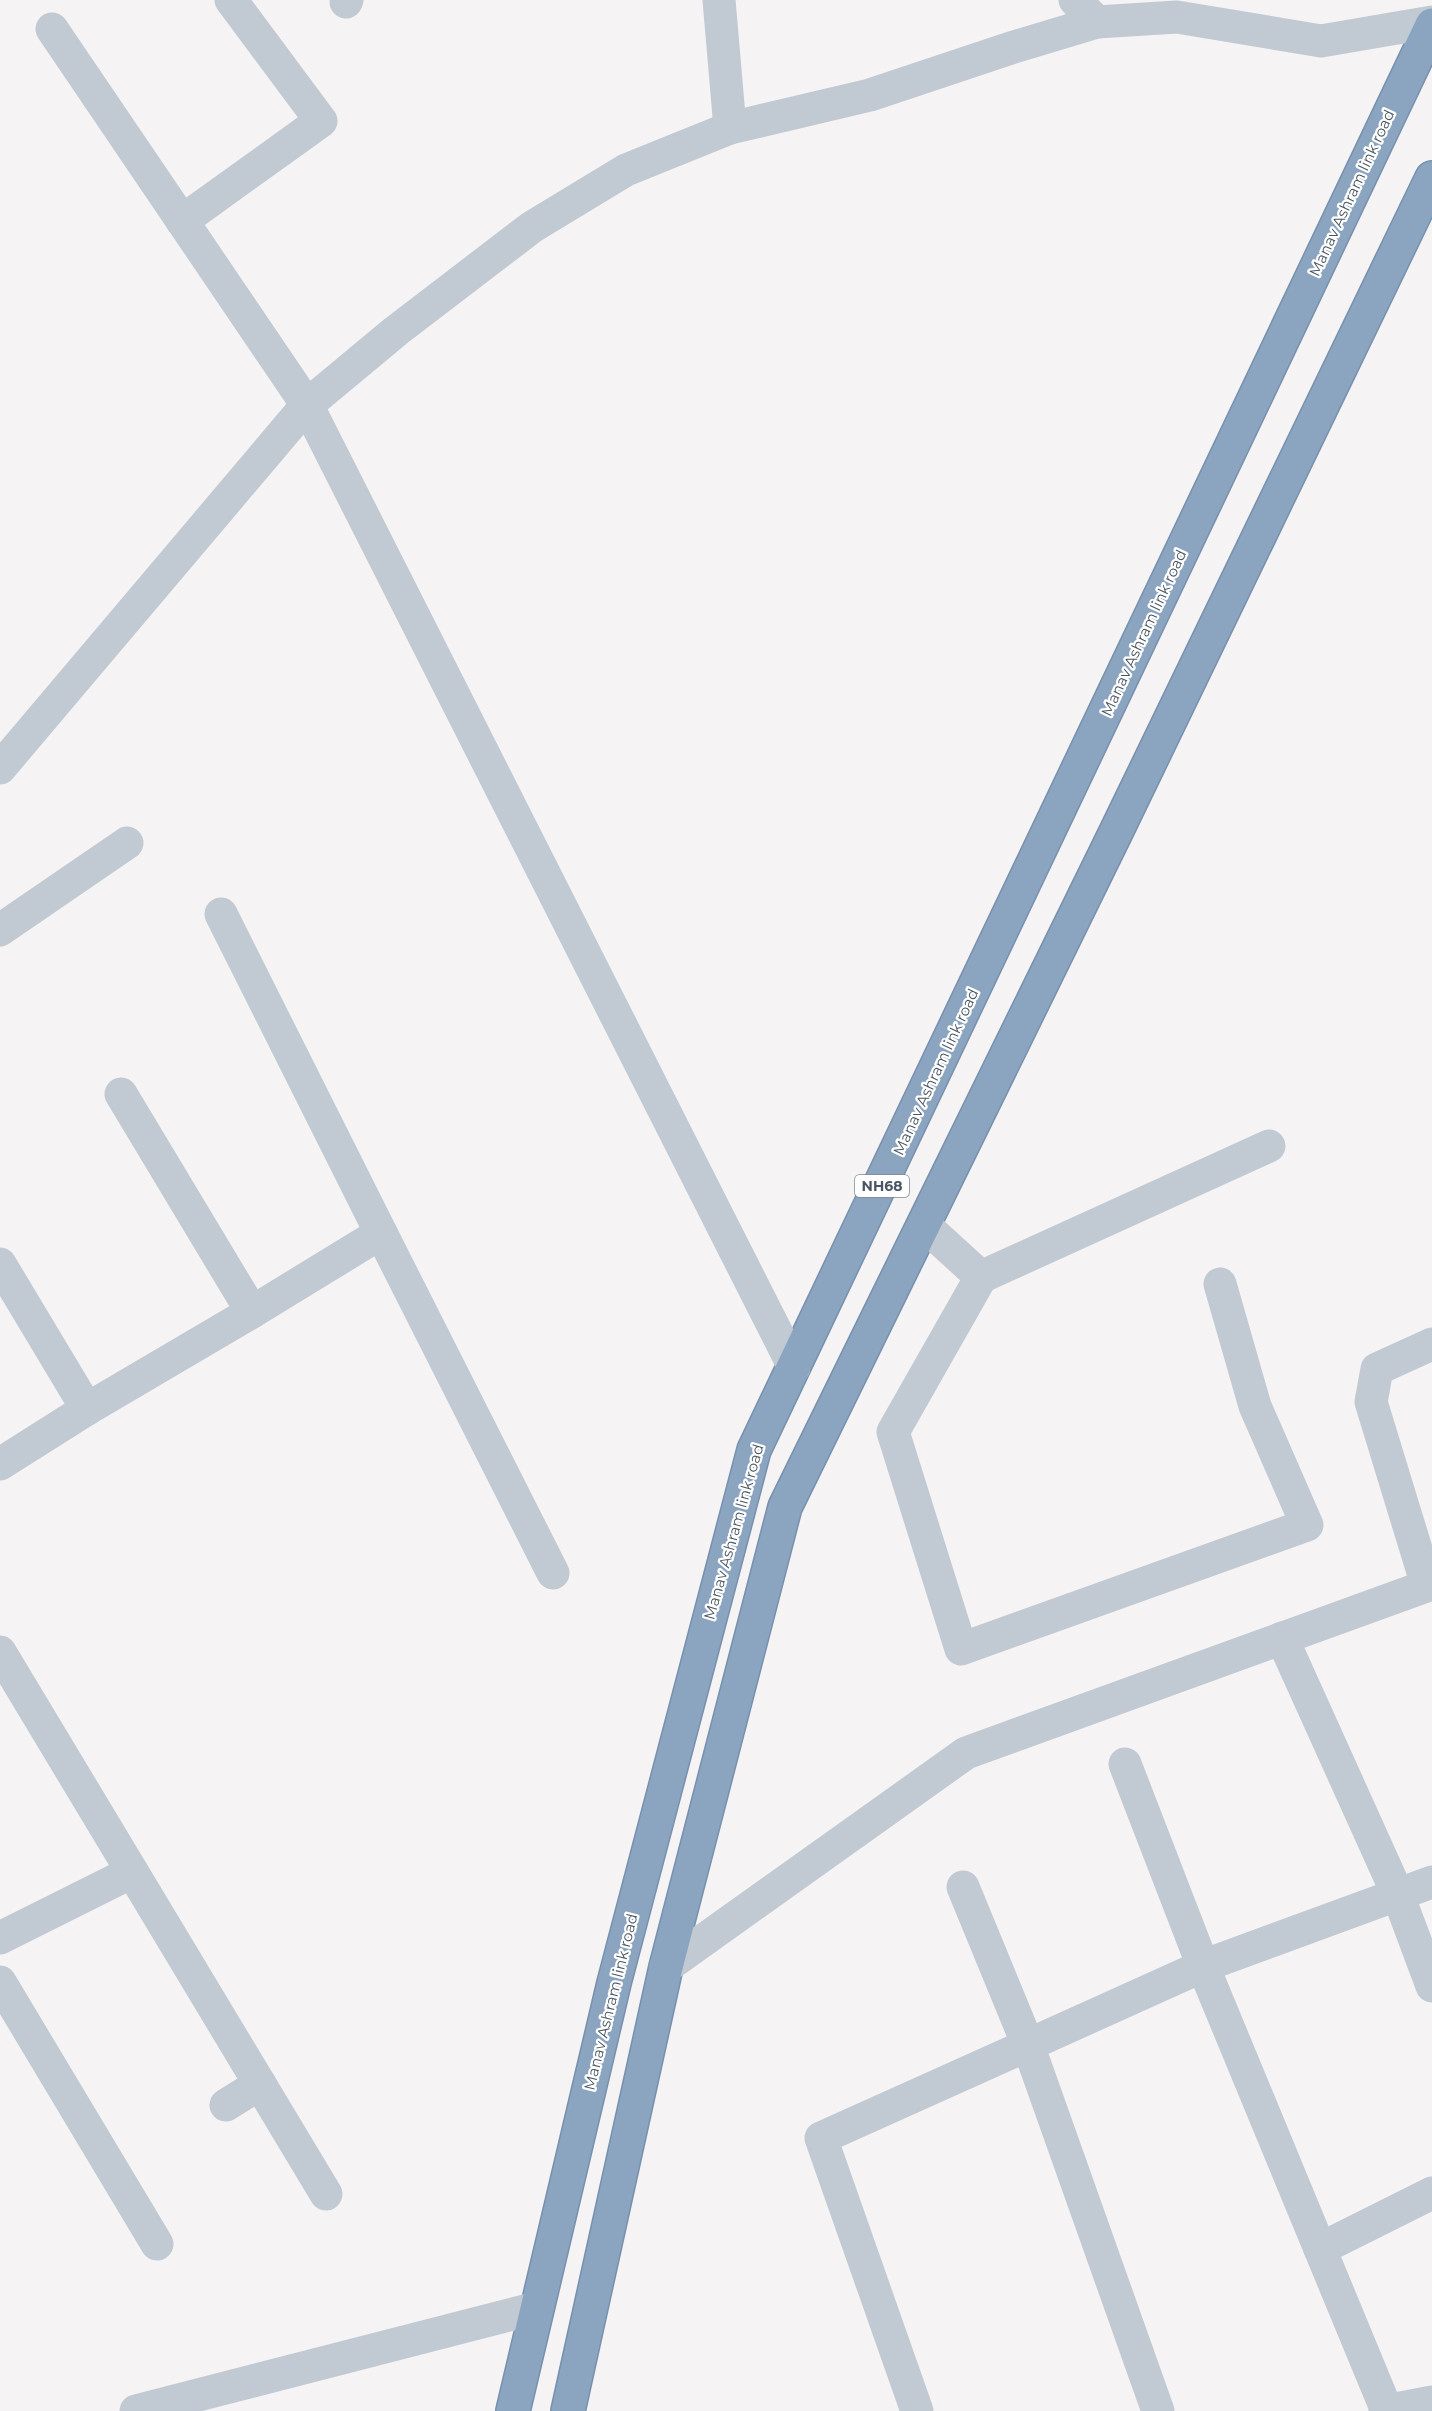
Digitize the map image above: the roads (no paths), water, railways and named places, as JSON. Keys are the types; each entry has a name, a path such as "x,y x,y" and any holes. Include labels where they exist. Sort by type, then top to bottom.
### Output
{"highway":[{"name":"Manav Ashram link road","path":"513,2411 614,1983 754,1450 1432,24"},
{"path":"568,2411 666,1967 785,1507 1432,178"}],"street":[{"path":"183,221 321,121 231,0"},
{"path":"719,0 730,128"},
{"path":"0,768 308,405 396,331 532,226 626,170 730,128 870,95 1014,46 1086,11 1177,17 1321,41 1432,24"},
{"path":"52,29 308,405 794,1367"},
{"path":"0,930 127,843"},
{"path":"221,914 553,1573"},
{"path":"121,1094 252,1312"},
{"path":"1220,1284 1255,1406 1307,1525 961,1649 893,1432 981,1277 1269,1146"},
{"path":"924,1225 981,1277"},
{"path":"0,1464 87,1409 381,1233"},
{"path":"0,1264 87,1409"},
{"path":"666,1967 966,1753 1429,1585 1371,1402 1377,1369 1432,1344"},
{"path":"1282,1638 1429,1969"},
{"path":"0,1652 326,2194"},
{"path":"1125,1764 1203,1966 1386,2411 1432,2402"},
{"path":"0,1938 132,1872"},
{"path":"917,2411 821,2138 1203,1966 1432,1882"},
{"path":"963,1887 1028,2045 1158,2411"},
{"path":"0,1982 157,2244"},
{"path":"226,2105 260,2084"},
{"path":"1320,2249 1432,2193"},
{"path":"136,2411 536,2308"}]}
